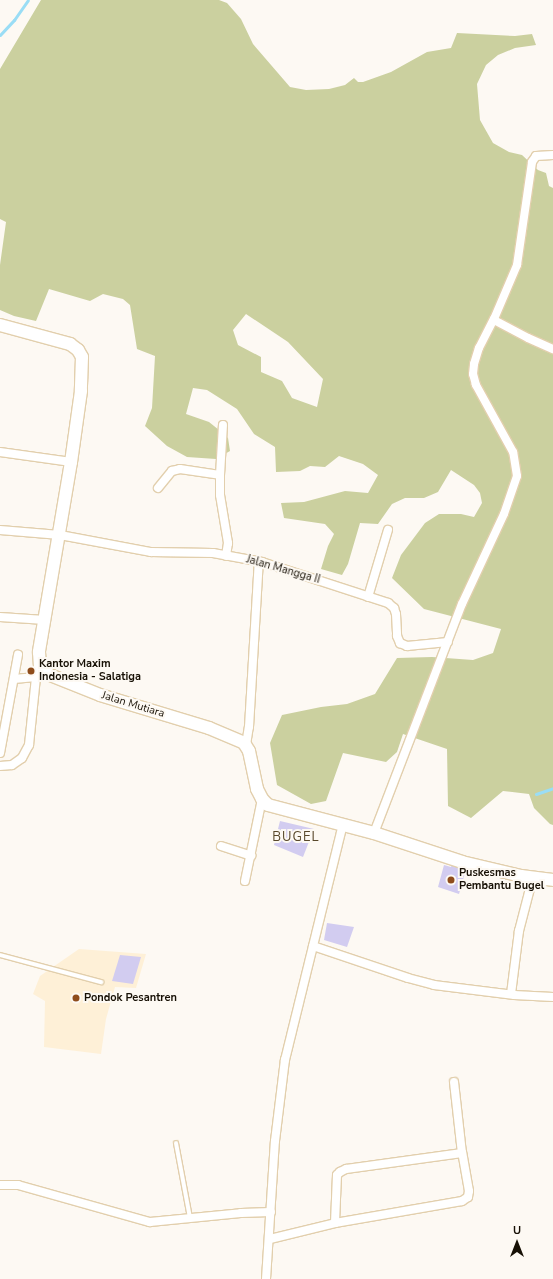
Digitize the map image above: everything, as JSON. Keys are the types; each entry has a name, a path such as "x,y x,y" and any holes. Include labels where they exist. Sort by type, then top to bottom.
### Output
{"street":[{"path":"374,833 462,604 504,514 517,476 513,452 476,385 473,374 479,348 494,320 517,265 532,162 536,156 553,155"},
{"path":"494,320 553,349"},
{"path":"0,324 70,344 78,350 82,357 81,385 71,462 60,535 39,652 29,745 22,758 12,765 0,766"},
{"path":"223,424 220,495 228,543 226,556"},
{"path":"0,452 71,462"},
{"path":"158,488 172,471 180,469 220,475"},
{"name":"Jalan Mangga II","path":"0,530 60,535 151,552 213,553 259,561 388,603 394,608 396,614 397,636 400,643 407,646 414,647 448,642"},
{"path":"368,597 388,530"},
{"path":"259,561 249,727 246,746 256,789 262,799 268,805 374,833 462,862 533,878 553,880"},
{"path":"0,617 45,620"},
{"path":"0,753 3,725 18,655"},
{"path":"14,679 38,672"},
{"name":"Jalan Mutiara","path":"38,672 210,728 238,740 246,746"},
{"path":"245,881 262,799"},
{"path":"266,1279 270,1239 275,1141 285,1060 343,824"},
{"path":"221,846 250,856"},
{"path":"511,994 519,931 533,878"},
{"path":"313,946 421,982 511,994 553,997"},
{"path":"270,1239 335,1223 462,1201 468,1197 469,1191 462,1153 454,1082"},
{"path":"335,1223 337,1176 340,1172 386,1163 462,1153"},
{"path":"0,1185 18,1185 150,1222 271,1212"}],"lane":[{"path":"0,955 101,982"},
{"path":"176,1143 190,1218"}],"shaded area":[{"name":"Pondok Pesantren","path":"79,949 146,954 136,988 115,987 106,1019 101,1054 44,1047 45,1001 33,994 40,976"}],"green space":[{"path":"41,0 219,0 227,3 241,19 253,44 290,87 306,90 329,89 345,85 354,78 358,82 363,82 391,72 427,52 451,48 457,33 515,36 532,34 536,45 515,48 498,55 486,65 477,84 480,120 493,143 509,152 522,155 538,170 546,173 549,186 553,188 553,825 550,824 534,808 529,794 503,791 471,818 448,806 447,749 403,734 397,752 386,762 343,753 326,801 311,804 277,785 270,743 282,715 321,707 347,704 375,694 397,658 432,657 473,660 493,653 501,629 424,609 392,578 401,555 425,523 439,514 461,514 474,517 482,503 480,493 474,485 451,470 438,492 424,498 405,498 392,504 378,524 360,523 348,564 342,575 321,569 328,546 334,534 325,524 284,518 281,503 304,502 345,491 368,493 378,475 363,464 339,456 325,467 310,466 300,471 276,472 275,447 254,434 237,409 207,390 193,388 186,414 209,422 219,430 228,438 230,451 216,459 187,457 167,446 145,426 152,408 155,356 137,349 130,305 123,299 103,294 90,301 49,289 36,321 14,316 0,310 0,265 6,222 0,219 0,69","holes":["246,314 288,342 323,379 317,407 292,398 282,381 261,372 261,357 238,345 233,330"]}],"building":[{"path":"280,821 314,829 303,857 274,845"},
{"name":"Puskesmas Pembantu Bugel","path":"452,863 461,866 459,871 465,873 459,894 438,887 444,865 451,867"},
{"path":"327,923 354,927 347,947 324,940"},
{"path":"120,955 141,957 133,984 112,981"}],"waterway":[{"path":"0,35 14,20 28,0"},
{"path":"536,794 553,788"}],"place":[{"name":"Kantor Maxim Indonesia - Salatiga","path":"31,671"},
{"name":"Puskesmas Pembantu Bugel","path":"451,880"},
{"name":"Pondok Pesantren","path":"76,998"}],"district":[{"name":"BUGEL","path":"296,837"}]}
